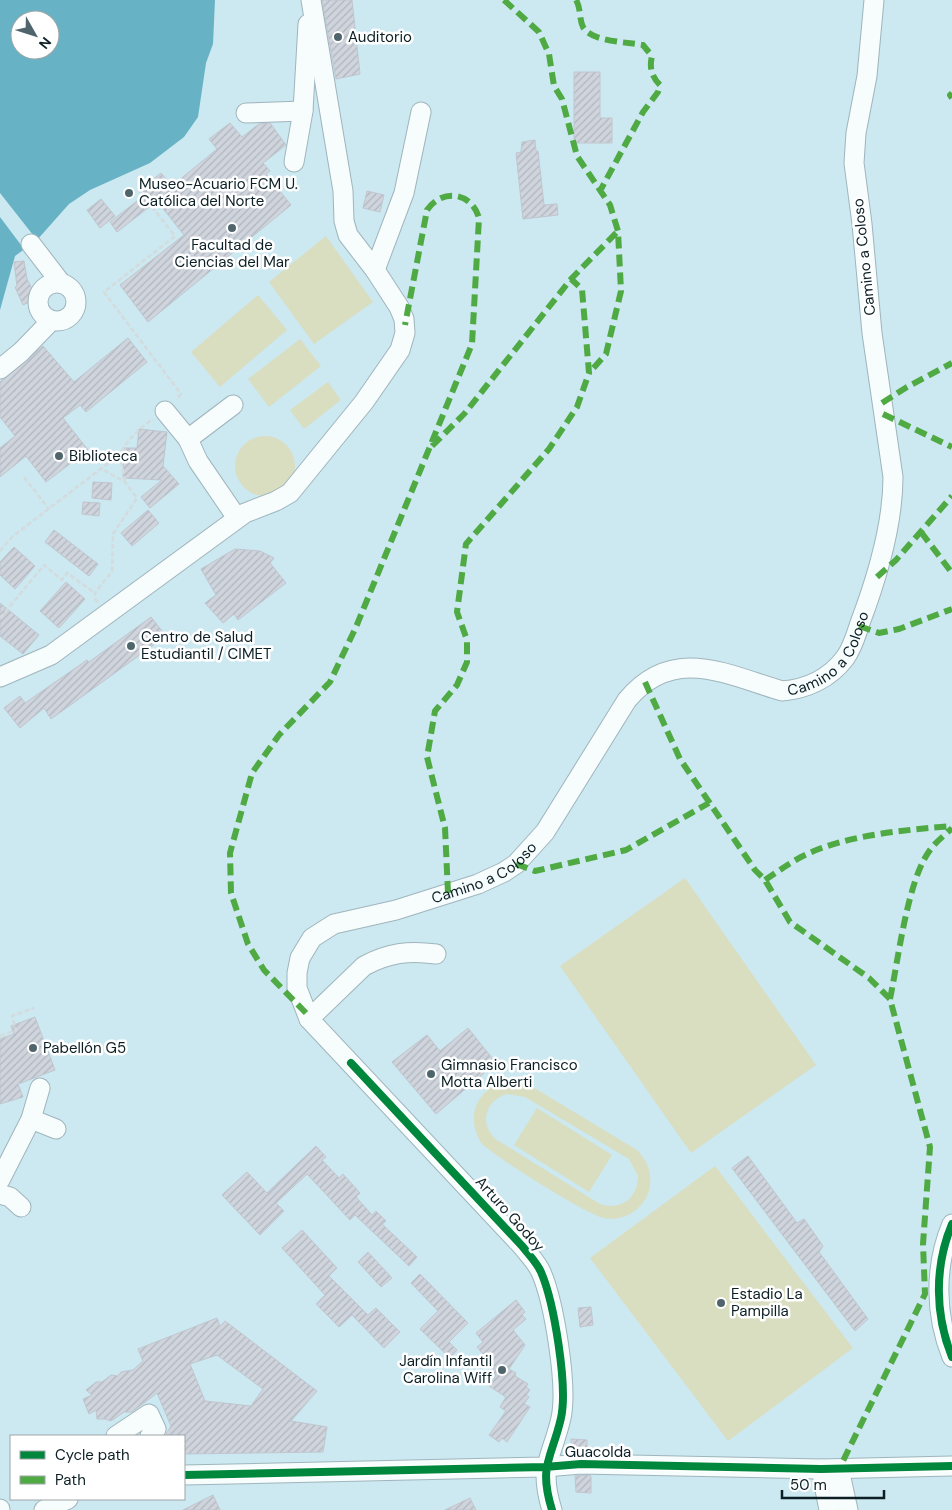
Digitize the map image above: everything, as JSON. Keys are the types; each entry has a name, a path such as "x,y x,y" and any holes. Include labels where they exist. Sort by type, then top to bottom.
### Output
{"street":[{"path":"294,162 302,112 310,0"},
{"path":"0,677 51,655 237,518 253,509 276,502 296,487 364,402 400,350 405,334 404,319 375,270 354,245 348,235 344,220 343,191 310,0"},
{"name":"Camino a Coloso","path":"351,1063 309,1019 297,988 300,958 312,938 334,924 396,910 478,884 516,864 541,838 627,700 645,682 677,667 700,667 782,691 792,690 812,684 830,674 852,647 878,577 893,493 880,376 872,333 862,224 854,163 856,128 868,76 874,0"},
{"path":"246,113 302,112"},
{"path":"375,270 404,193 421,112"},
{"path":"0,369 21,352 51,321 68,318 76,306 74,291 61,283 31,244"},
{"path":"51,321 40,312 38,299 44,287 54,282 61,283"},
{"path":"188,439 233,405"},
{"path":"165,411 188,439 198,461 237,518"},
{"path":"309,1019 364,966 374,960 407,952 436,954"},
{"name":"Arturo Godoy","path":"351,1063 523,1247 540,1269 554,1314 561,1375 562,1416 545,1466 546,1493 552,1510"},
{"path":"0,1180 31,1119 40,1088"},
{"path":"31,1119 56,1129"},
{"path":"0,1194 10,1197 21,1207"},
{"path":"952,1224 944,1247 939,1283 941,1319 952,1358"},
{"path":"117,1435 149,1414 156,1429 151,1435"},
{"name":"Guacolda","path":"185,1475 581,1464 830,1469 952,1466"},
{"path":"829,1510 830,1469"},
{"path":"830,1469 848,1510"},
{"path":"44,1510 66,1500"}],"path":[{"path":"125,482 120,454 122,448 145,424 165,411 182,394 104,292 175,236 138,189"},
{"path":"0,551 12,537 120,454"},
{"path":"102,469 125,482 137,498 113,534 112,571 95,593 94,598 109,614"},
{"path":"24,477 50,509"},
{"path":"0,618 44,565 62,580 67,573 95,593"},
{"path":"0,1036 16,1030 12,1016 34,1008"}],"green space":[{"path":"326,236 373,302 314,344 269,282"},
{"path":"258,295 287,330 220,387 191,352"},
{"path":"300,339 321,366 269,407 248,379"},
{"path":"328,382 341,400 304,429 290,410"},
{"path":"265,436 282,441 290,449 295,466 290,483 282,491 265,496 248,491 240,483 235,466 240,449 248,441"},
{"path":"685,878 816,1065 691,1153 560,966"},
{"path":"507,1081 531,1086 637,1150 647,1164 650,1174 649,1191 642,1204 631,1213 618,1218 611,1219 595,1215 543,1185 483,1145 474,1125 474,1115 481,1097 496,1085","holes":["506,1094 525,1097 629,1159 638,1176 632,1196 627,1201 615,1206 600,1204 497,1140 491,1134 486,1121 486,1114 489,1108 493,1102"]},
{"path":"537,1108 612,1155 589,1192 514,1145"},
{"name":"Estadio La Pampilla","path":"715,1166 853,1348 728,1441 590,1258"}],"water":[{"path":"0,0 215,0 213,44 206,63 198,117 184,137 150,163 90,190 69,204 37,240 15,256 0,310"}],"pier":[{"path":"0,193 37,240 24,249 0,217"}],"building":[{"name":"Auditorio","path":"322,0 352,0 360,74 336,79"},
{"path":"574,72 600,72 600,118 612,118 612,143 574,143"},
{"path":"230,123 242,137 259,124 270,123 286,145 263,163 270,171 266,174 291,205 148,322 120,285 184,235 157,201 117,232 110,222 146,194 141,189 161,173 172,186 217,149 209,139"},
{"path":"535,140 544,205 557,204 558,215 523,219 516,153 521,152 522,142"},
{"path":"367,191 384,195 380,212 363,208"},
{"path":"101,199 115,216 100,228 87,210"},
{"path":"24,261 27,279 32,289 29,291 33,300 23,305 15,287 17,286 14,262"},
{"path":"128,338 147,362 86,412 80,405 63,418 88,450 46,482 26,456 0,477 0,448 15,436 0,417 0,382 43,346 74,382"},
{"path":"139,429 167,432 163,466 179,484 150,508 141,497 162,480 123,478 124,448 137,448"},
{"path":"93,482 112,483 111,500 92,498"},
{"path":"83,502 100,503 99,516 82,514"},
{"path":"148,510 159,523 132,546 121,533"},
{"path":"54,530 98,564 89,576 45,542"},
{"path":"14,547 35,566 15,589 0,575 0,562"},
{"path":"235,549 260,551 274,558 270,563 286,583 238,620 234,614 223,623 205,603 216,595 201,569"},
{"path":"66,582 85,599 59,628 40,611"},
{"path":"0,603 39,635 23,654 0,636"},
{"path":"151,617 166,636 51,719 44,708 20,728 4,708 20,696 25,703 87,660 89,662"},
{"path":"35,1017 55,1070 18,1084 23,1097 0,1104 0,1039 14,1034 11,1026"},
{"name":"Gimnasio Francisco Motta Alberti","path":"468,1028 496,1063 436,1114 392,1062 427,1035 440,1051"},
{"path":"316,1146 326,1157 322,1160 339,1178 343,1174 360,1193 356,1197 372,1215 376,1211 386,1221 382,1224 417,1257 409,1266 355,1215 350,1220 307,1174 276,1203 284,1211 260,1235 222,1195 247,1172 267,1193"},
{"path":"748,1156 797,1223 804,1219 823,1246 819,1252 868,1319 855,1331 732,1168"},
{"path":"302,1230 337,1268 329,1276 368,1315 376,1308 400,1332 384,1348 352,1315 339,1327 316,1304 325,1295 282,1248"},
{"path":"368,1252 392,1278 381,1287 358,1262"},
{"path":"420,1274 468,1323 449,1342 457,1350 450,1358 420,1329 438,1311 411,1283"},
{"name":"Jardín Infantil Carolina Wiff","path":"516,1300 525,1312 522,1315 526,1319 513,1330 525,1345 509,1369 516,1373 515,1376 528,1384 526,1387 530,1390 526,1395 529,1397 524,1404 530,1407 507,1442 502,1438 499,1442 489,1435 506,1411 500,1407 506,1397 489,1386 496,1375 492,1371 494,1367 477,1347 483,1342 476,1333"},
{"path":"591,1307 593,1325 580,1327 578,1308"},
{"path":"217,1318 220,1326 225,1321 317,1391 291,1421 327,1427 323,1452 185,1454 185,1435 166,1435 171,1426 157,1393 132,1412 124,1412 111,1421 97,1419 96,1410 89,1414 83,1399 92,1395 86,1390 96,1382 102,1382 111,1375 118,1376 121,1372 133,1370 143,1361 138,1349","holes":["217,1355 263,1389 251,1406 205,1401 190,1364"]},
{"path":"571,1439 587,1440 587,1453 571,1454"},
{"path":"575,1476 591,1476 591,1493 576,1492"},
{"path":"213,1495 220,1510 183,1510"},
{"path":"470,1498 476,1510 445,1510"}],"marked path":[{"path":"504,0 539,32 549,54 554,86 562,99 577,156 610,205 618,231 621,291 606,354 589,373"},
{"path":"576,0 583,27 587,32 602,38 643,45 652,56 652,72 660,85 658,92 643,112 600,191"},
{"path":"952,93 950,95 952,98"},
{"path":"306,1013 264,970 248,944 231,893 230,853 252,773 279,735 330,682 356,627 472,344 479,218 475,209 463,198 456,196 440,198 427,210 405,325"},
{"path":"432,446 465,413 571,279 618,231"},
{"path":"448,893 445,828 427,757 435,711 457,685 467,662 467,640 457,612 466,544 549,449 577,407 589,373 582,289 571,279"},
{"path":"882,403 952,363"},
{"path":"883,414 952,447"},
{"path":"877,577 896,560 952,496"},
{"path":"921,532 952,573"},
{"path":"859,626 879,633 899,629 952,609"},
{"path":"645,682 680,759 755,870 765,880 790,922 869,978 890,999 930,1147 923,1244 925,1294 839,1469"},
{"path":"516,864 535,871 626,850 709,803"},
{"path":"765,880 801,857 836,843 914,829 952,826"},
{"path":"890,999 904,923 914,884 930,849 952,828"}],"cycle path":[{"path":"351,1063 523,1247 541,1272 555,1323 563,1386 561,1418 546,1472 548,1495 552,1510"},
{"path":"952,1224 942,1257 939,1291 942,1325 952,1357"},
{"path":"185,1475 545,1467 581,1464 821,1469 952,1466"}],"place":[{"name":"Auditorio","path":"338,37"},
{"name":"Museo-Acuario FCM U. Católica del Norte","path":"129,193"},
{"name":"Facultad de Ciencias del Mar","path":"232,228"},
{"name":"Biblioteca","path":"59,456"},
{"name":"Centro de Salud Estudiantil / CIMET","path":"131,646"},
{"name":"Pabellón G5","path":"33,1048"},
{"name":"Gimnasio Francisco Motta Alberti","path":"431,1074"},
{"name":"Estadio La Pampilla","path":"721,1303"},
{"name":"Jardín Infantil Carolina Wiff","path":"502,1370"}]}
